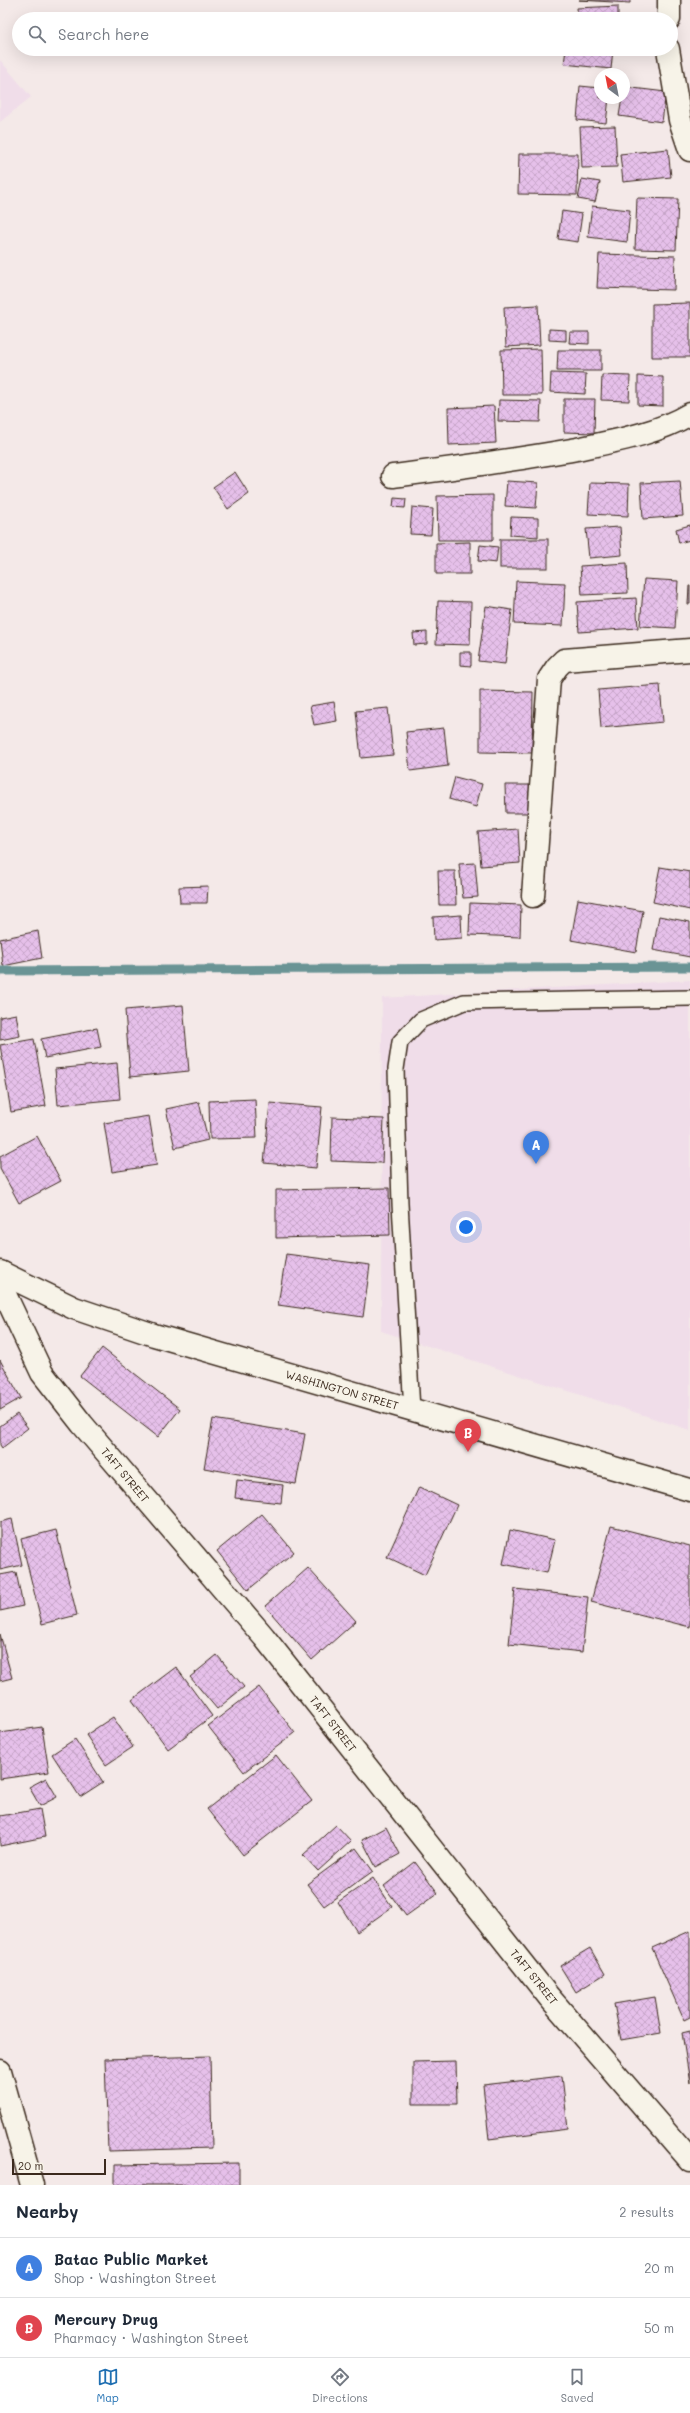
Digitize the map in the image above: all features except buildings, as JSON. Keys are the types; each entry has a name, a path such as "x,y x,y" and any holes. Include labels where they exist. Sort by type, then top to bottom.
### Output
{"main road":[{"path":"669,0 669,12"},
{"path":"669,56 680,120 690,150"},
{"path":"393,476 522,459 629,438 680,420 690,414"},
{"path":"533,896 549,680 557,667 564,660 690,650"},
{"name":"WASHINGTON STREET","path":"1,1279 74,1308 154,1335 690,1490"},
{"name":"TAFT STREET","path":"1,1279 42,1373 82,1424 264,1637 549,1997 690,2160"},
{"path":"0,2071 32,2185"}],"lane":[{"path":"412,1410 398,1156 396,1069 400,1042 421,1020 464,1002 690,998"}],"shaded area":[{"path":"0,60 31,97 0,122"},
{"path":"690,980 690,1430 381,1331 382,998"}],"waterway":[{"path":"0,971 690,967"}],"place":[{"name":"Batac Public Market","path":"536,1164"},
{"name":"Mercury Drug","path":"468,1452"}]}
